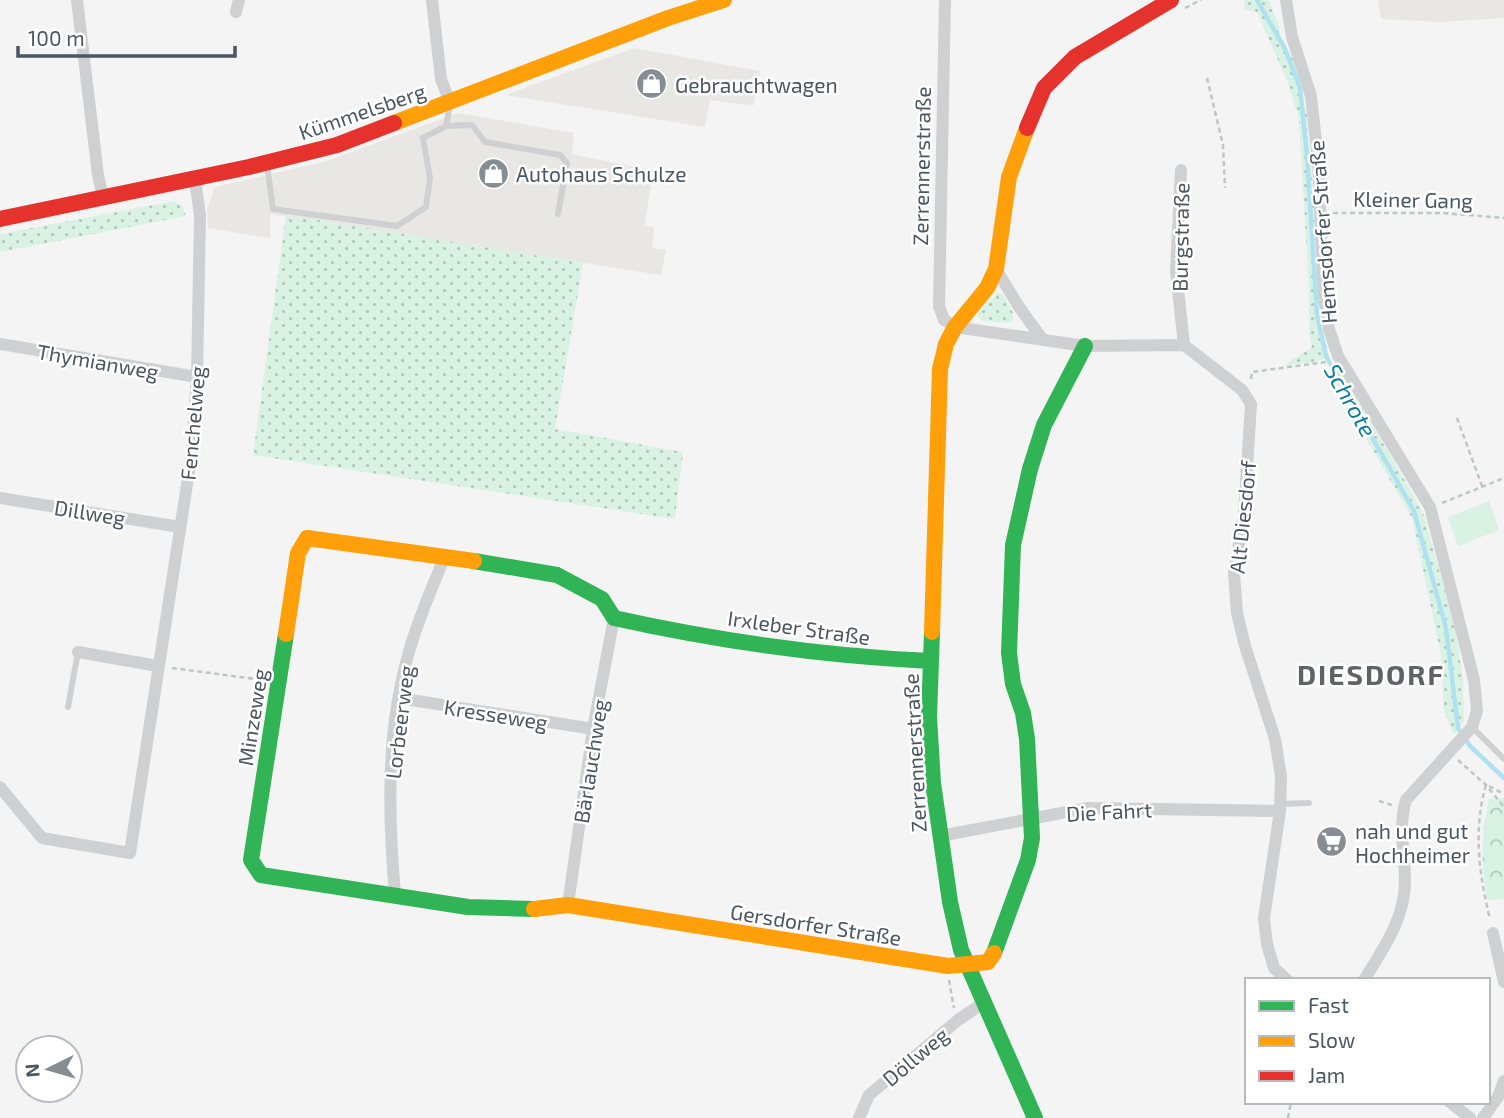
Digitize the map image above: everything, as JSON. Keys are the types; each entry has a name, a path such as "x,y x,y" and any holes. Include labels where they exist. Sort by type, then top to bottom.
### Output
{"street":[{"path":"77,0 103,198"},
{"path":"432,0 441,79 450,103"},
{"name":"Kümmelsberg","path":"0,219 195,179 337,145 668,18 724,0"},
{"name":"Zerrennerstraße","path":"945,0 939,306 944,320 955,327"},
{"path":"1043,340 996,269 1009,177 1034,108 1044,88 1075,57 1171,0"},
{"name":"Hemsdorfer Straße","path":"1286,0 1292,37 1311,96 1321,214 1324,298 1333,343 1338,356 1430,508 1474,680 1477,711 1472,727"},
{"name":"Burgstraße","path":"1181,170 1176,271 1184,345"},
{"name":"Fenchelweg","path":"0,787 42,838 130,853 192,452 197,377 200,216 195,179"},
{"name":"Zerrennerstraße","path":"996,269 986,288 955,327 946,344 940,369 930,661 930,743 940,836 953,918 966,965 1035,1118"},
{"path":"955,327 1085,346 1184,345 1248,397"},
{"name":"Thymianweg","path":"0,344 197,377"},
{"path":"966,965 987,962 995,951 1028,860 1032,838 1027,739 1024,713 1010,667 1012,553 1027,481 1040,437 1058,395 1085,346"},
{"name":"Alt Diesdorf","path":"1248,397 1252,413 1244,514 1234,573 1237,612 1275,739 1281,776 1280,807 1264,918 1273,974"},
{"name":"Dillweg","path":"0,498 180,527"},
{"name":"Minzeweg","path":"614,618 602,599 557,575 445,556 307,538 298,553 251,860 261,875 468,907 520,910 568,905 660,920"},
{"name":"Lorbeerweg","path":"395,894 390,841 391,766 399,698 408,654 445,556"},
{"name":"Irxleber Straße","path":"614,618 663,629 857,658 930,661"},
{"name":"Bärlauchweg","path":"568,905 593,729 614,618"},
{"path":"78,652 158,666"},
{"name":"Kresseweg","path":"399,698 593,729"},
{"path":"1365,978 1394,930 1401,907 1405,883 1403,813 1406,800 1472,727"},
{"name":"Die Fahrt","path":"940,836 1088,808 1280,807"},
{"name":"Gersdorfer Straße","path":"660,920 947,966 966,965"},
{"path":"1493,933 1504,982"},
{"name":"Döllweg","path":"859,1118 869,1095 958,1020 983,1003"},
{"path":"1483,1118 1499,1105 1504,1081"},
{"path":"1452,1104 1470,1118"}],"lane":[{"path":"446,127 450,103"},
{"path":"267,163 273,209 397,226 426,207 430,178 423,138 446,127 472,125 485,142 560,155 567,163 558,214"},
{"path":"68,706 78,652"},
{"path":"1472,727 1504,759"},
{"path":"1280,807 1309,803"}],"path":[{"path":"1207,78 1223,145 1225,188"},
{"name":"Kleiner Gang","path":"1321,214 1430,213 1504,218"},
{"path":"1248,397 1252,372 1321,364"},
{"path":"1457,418 1482,486"},
{"path":"1430,508 1504,478"},
{"path":"158,666 279,682"},
{"path":"1453,749 1504,807"},
{"path":"1486,785 1504,794"},
{"path":"1486,785 1482,799 1479,861 1481,883 1493,933"},
{"path":"947,966 958,1020"}],"shaded area":[{"path":"1378,0 1504,0 1504,18 1440,22 1381,19"},
{"path":"634,48 760,71 753,106 710,100 705,127 505,95"},
{"path":"458,113 574,133 572,154 654,171 644,226 654,227 652,248 666,250 661,275 270,214 270,238 208,228 207,209 215,187 327,161"}],"green space":[{"path":"1244,0 1269,0 1280,29 1278,30 1297,68 1307,116 1316,228 1319,315 1329,357 1318,361 1283,366 1312,347 1309,332 1299,119 1288,83 1257,12 1245,9"},
{"path":"174,201 182,207 186,216 0,252 0,234"},
{"path":"286,215 583,263 555,429 683,452 675,519 253,455"},
{"path":"998,293 1003,295 1013,313 1010,323 983,321 978,317 978,313"},
{"path":"1339,367 1423,512 1455,627 1463,679 1464,722 1454,735 1444,711 1441,655 1412,518 1329,374"},
{"path":"1489,501 1499,530 1458,546 1448,517"},
{"path":"1504,798 1504,899 1487,900 1483,849 1486,812 1489,799"}],"waterway":[{"name":"Schrote","path":"1257,0 1285,49 1300,88 1317,315 1326,356 1414,511 1446,628 1458,728 1470,746 1504,778"}],"traffic: fast":[{"path":"994,953 1028,860 1032,838 1027,739 1023,713 1013,684 1009,653 1013,545 1030,469 1044,425 1085,346"},
{"path":"474,561 557,575 602,599 614,618 771,646 930,661"},
{"path":"932,632 929,717 933,783 950,902 961,950 1035,1118"},
{"path":"286,634 251,860 261,875 468,907 534,909"}],"traffic: slow":[{"path":"394,123 668,18 724,0"},
{"path":"932,632 940,369 946,344 955,327 987,288 996,269 1009,177 1027,128"},
{"path":"286,634 298,553 307,538 474,561"},
{"path":"534,909 568,905 948,966 988,962 994,953"}],"traffic: jam":[{"path":"1027,128 1044,88 1075,57 1171,0"},
{"path":"0,219 249,167 337,145 394,123"}],"place":[{"name":"Gebrauchtwagen","path":"652,84"},
{"name":"Autohaus Schulze","path":"493,173"},
{"name":"nah und gut Hochheimer","path":"1332,842"}],"district":[{"name":"DIESDORF","path":"1371,674"}]}
